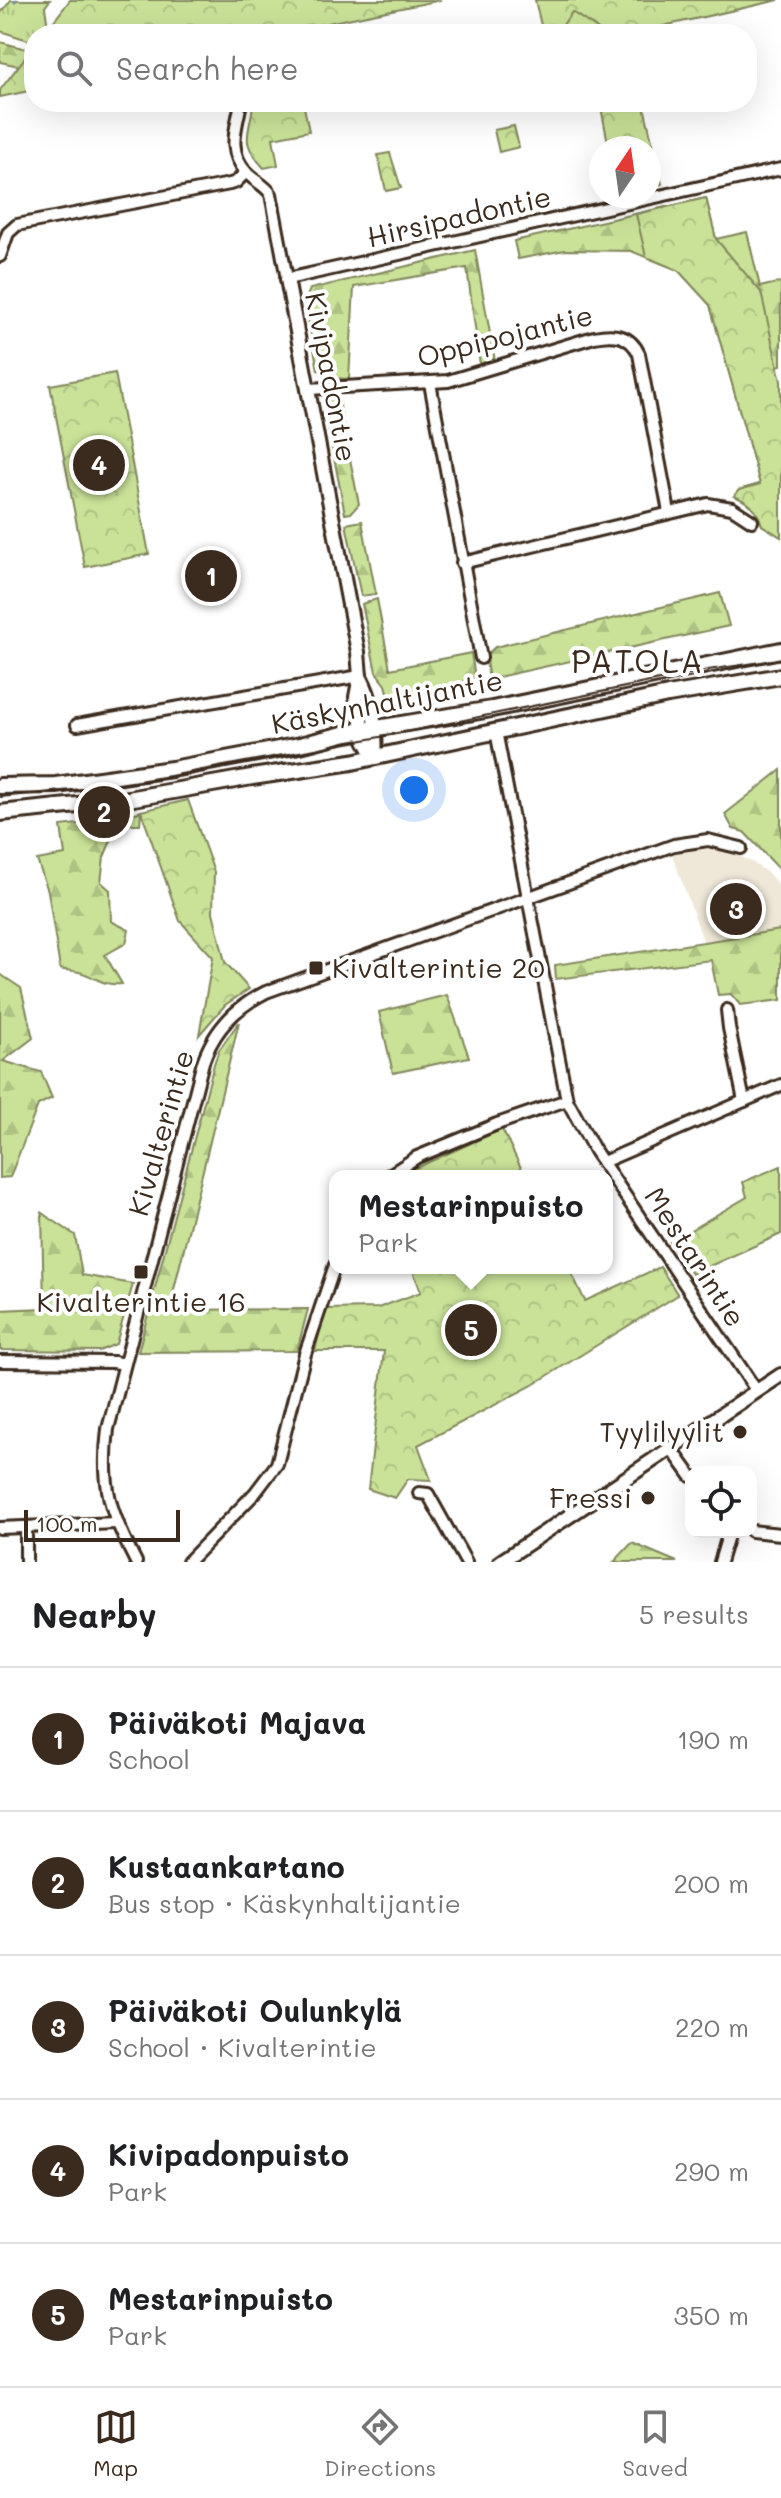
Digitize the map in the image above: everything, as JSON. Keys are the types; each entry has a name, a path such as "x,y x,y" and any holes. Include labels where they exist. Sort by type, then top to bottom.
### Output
{"main road":[{"name":"Käskynhaltijantie","path":"0,786 56,785 131,776 370,729 430,721 781,650"},
{"name":"Käskynhaltijantie","path":"0,813 117,801 375,758 721,685 781,676"}],"street":[{"name":"Kivipadontie","path":"239,112 233,135 238,155 246,172 271,194 356,640 360,676 370,693 370,729 375,758"},
{"name":"Hirsipadontie","path":"287,279 781,169"},
{"path":"0,256 8,233 17,225 230,184 246,172"},
{"name":"Oppipojantie","path":"309,389 458,379 594,337 612,334 624,337 636,347 643,365 669,512"},
{"path":"430,383 481,658"},
{"path":"462,563 669,512 715,504 732,508 752,521"},
{"path":"77,725 360,676"},
{"name":"Mestarintie","path":"496,731 567,1100 608,1170"},
{"name":"Kivalterintie","path":"136,1562 116,1523 107,1489 105,1452 108,1429 203,1062 223,1025 250,1000 266,992 688,841 708,840 741,848"},
{"path":"727,1010 744,1101"},
{"path":"603,1162 781,1085"},
{"path":"397,1170 417,1157 497,1124 567,1100"},
{"name":"Mestarintie","path":"613,1177 756,1390"},
{"path":"188,1562 255,1493 279,1460 305,1354 332,1274"},
{"path":"0,1361 124,1364"},
{"path":"500,1562 781,1375"},
{"path":"671,1448 685,1468"},
{"path":"419,1493 428,1494 466,1562"},
{"path":"0,1528 116,1523"},
{"path":"26,1527 26,1562"},
{"path":"757,1532 781,1534"},
{"path":"720,1562 727,1538"}],"shaded area":[{"path":"715,849 752,862 769,874 781,888 781,930 704,943 672,854"}],"green space":[{"path":"11,0 50,0 45,7 47,24 24,24 24,39 0,31 0,14"},
{"path":"70,0 441,0 323,24 52,24"},
{"path":"535,0 779,0 672,24 541,24"},
{"path":"572,12 590,24 564,24"},
{"path":"0,42 24,48 24,67 0,62"},
{"path":"24,59 24,92 0,97 0,90"},
{"path":"252,112 305,112 309,131 273,138 278,165 264,168 251,150 248,136"},
{"path":"602,112 645,112 651,136 607,136"},
{"path":"514,126 519,147 499,152 494,130"},
{"path":"390,153 401,188 386,191 378,155"},
{"path":"706,198 716,239 747,232 760,287 781,282 781,365 777,366 781,537 762,525 748,503 734,496 739,490 760,484 710,305 678,270 631,251 565,250 518,259 514,241"},
{"path":"706,198 716,239 761,292 781,381 781,537 762,525 748,503 734,496 739,490 760,484 710,305 678,270 646,257 636,214"},
{"path":"475,250 495,361 480,365 467,268 354,287 349,379 331,378 318,370 305,302 310,289"},
{"path":"115,373 149,554 85,567 50,385"},
{"path":"338,395 346,440 331,440 324,404 330,397"},
{"path":"332,447 348,449 359,504 351,513 345,514"},
{"path":"362,521 376,594 361,596 346,524"},
{"path":"720,593 729,626 489,679 485,656 495,647"},
{"path":"377,599 390,669 471,653 475,677 453,686 390,699 386,685 376,672 362,604"},
{"path":"781,770 781,871 744,832 733,829 725,814"},
{"path":"188,800 214,872 213,912 225,962 249,989 225,1005 199,1035 213,957 180,921 141,811"},
{"path":"141,811 140,824 118,824 104,857 101,882 110,890 111,921 129,930 126,943 105,955 122,984 109,984 79,972 60,969 48,891 37,860 65,855 61,826 117,819"},
{"path":"781,930 781,1000 740,1005 731,994 718,995 711,960 556,979 555,965"},
{"path":"0,974 21,988 33,1038 3,1061 41,1072 52,1098 38,1105 10,1177 0,1178"},
{"path":"447,995 469,1057 393,1073 379,1012"},
{"path":"239,1022 169,1310 308,1309 297,1351 138,1352 214,1064 219,1050"},
{"path":"502,1129 522,1170 411,1170"},
{"path":"781,1166 781,1234 692,1274 670,1242 747,1197 743,1182"},
{"path":"42,1213 75,1235 82,1275 133,1284 116,1344 99,1351 0,1350 0,1310 44,1308"},
{"path":"660,1267 678,1295 531,1386 418,1445 431,1480 408,1479 395,1498 368,1489 384,1351 315,1351 325,1309 378,1308 421,1292 414,1274 572,1274 585,1301"},
{"path":"632,1543 677,1562 614,1562"}],"tram line":[{"path":"0,797 170,776 391,735 708,670 781,659"}],"place":[{"name":"Kivipadonpuisto","path":"99,465"},
{"name":"Päiväkoti Majava","path":"211,576"},
{"name":"Kustaankartano","path":"104,812"},
{"name":"Päiväkoti Oulunkylä","path":"736,909"},
{"name":"Kivalterintie 20","path":"316,968"},
{"name":"Kivalterintie 16","path":"141,1272"},
{"name":"Mestarinpuisto","path":"471,1330"},
{"name":"Tyylilyylit","path":"740,1432"},
{"name":"Fressi","path":"648,1498"}],"district":[{"name":"PATOLA","path":"638,662"}]}
